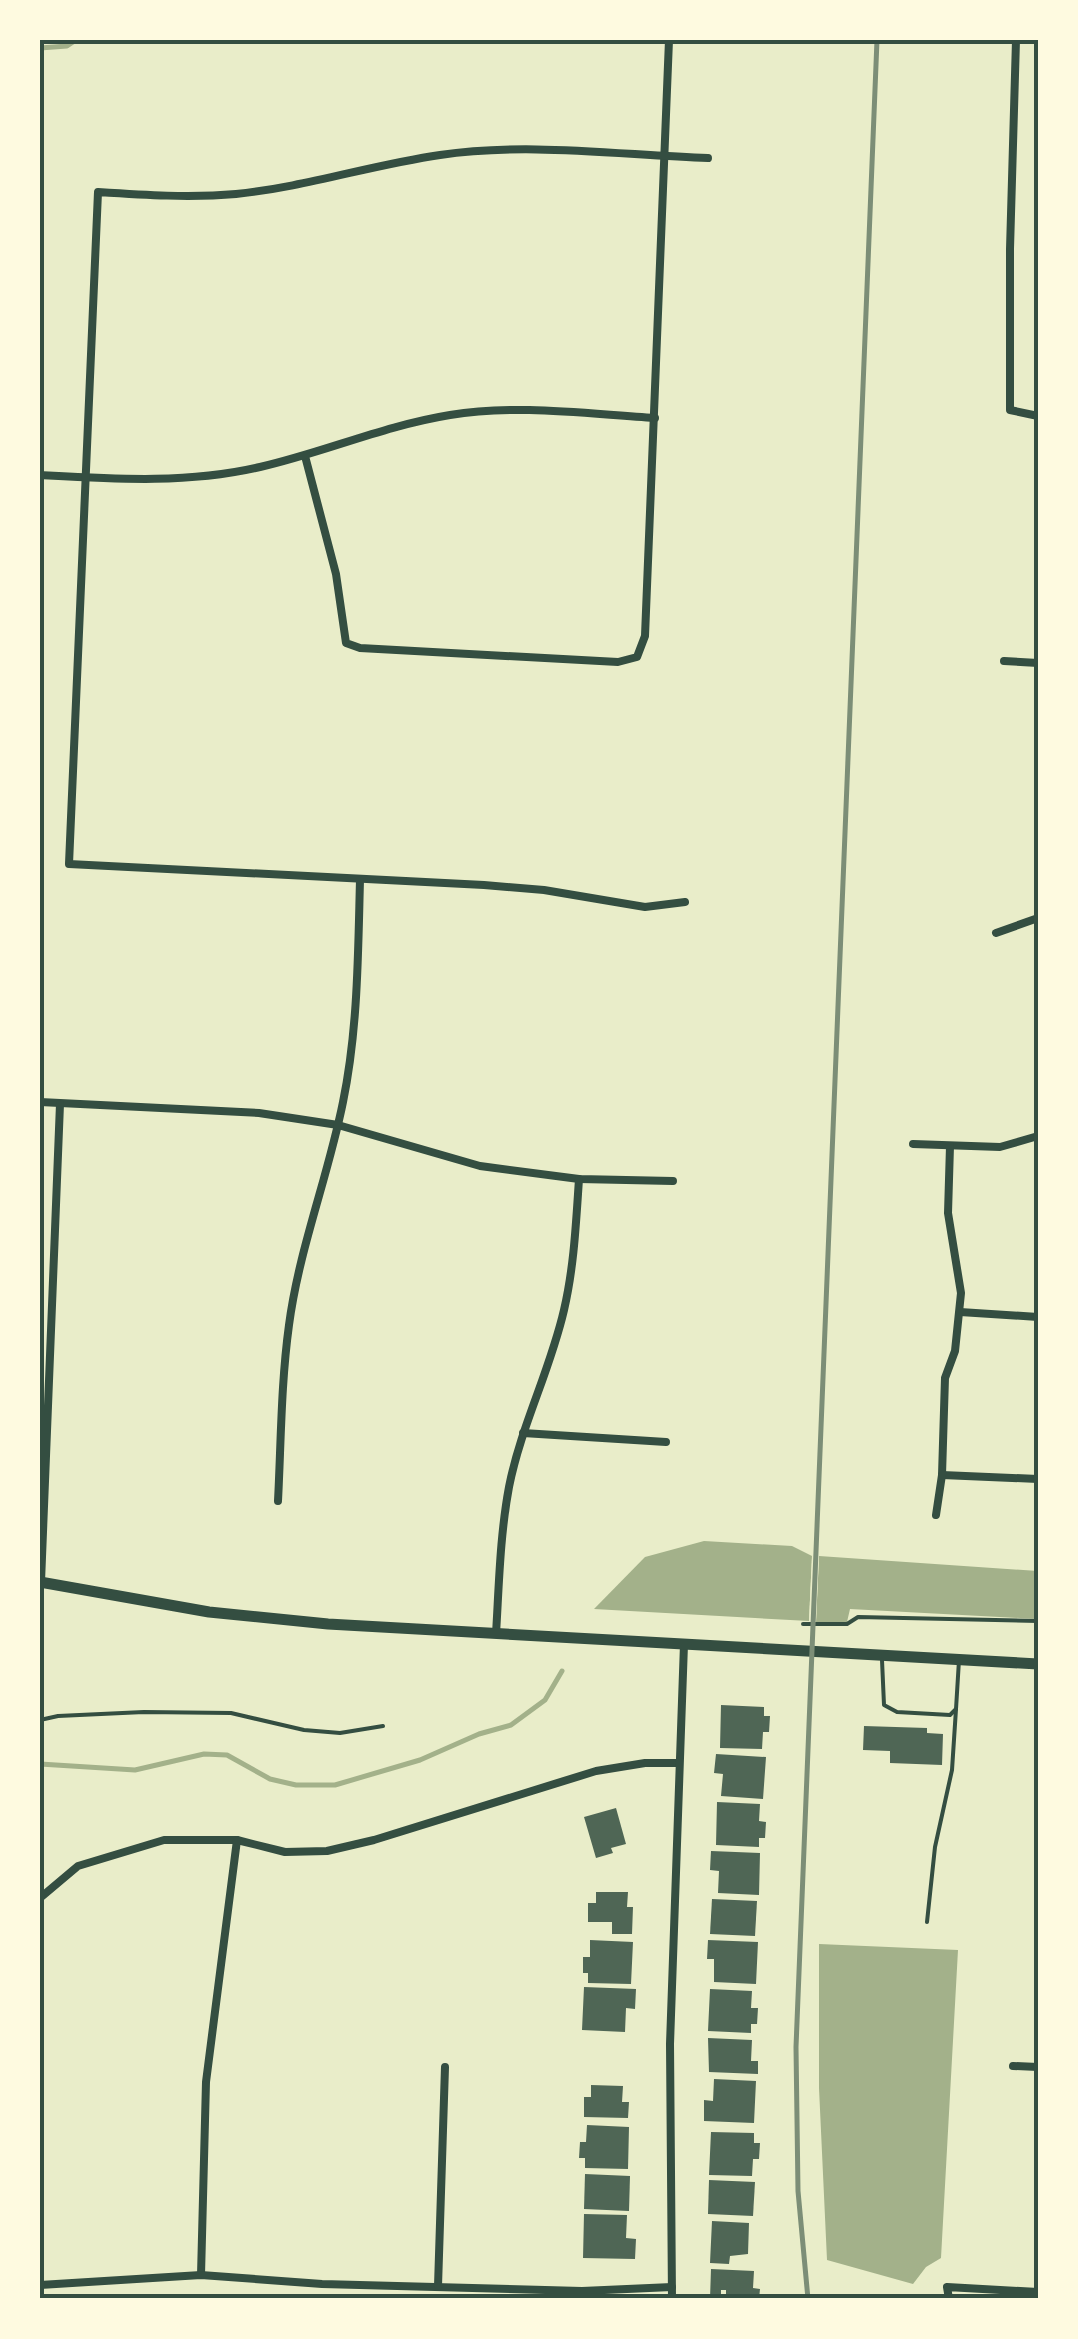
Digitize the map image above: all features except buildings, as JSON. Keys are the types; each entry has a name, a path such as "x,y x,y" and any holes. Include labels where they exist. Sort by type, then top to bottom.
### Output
{"main road":[{"path":"40,1582 210,1612 328,1624 1038,1664"}],"street":[{"path":"305,456 336,574 346,643 360,648 618,662 637,657 644,636 670,40"},
{"path":"1016,40 1010,410 1038,416"},
{"path":"685,902 645,907 544,890 69,864 98,192 236,194 440,155 504,150 708,158"},
{"path":"40,475 204,476 305,456 388,426 454,414 516,410 654,418"},
{"path":"1004,662 1038,663"},
{"path":"278,1502 288,1328 304,1245 338,1126 355,1022 360,880"},
{"path":"996,933 1038,918"},
{"path":"40,1102 259,1113 338,1126 480,1166 579,1179 673,1181"},
{"path":"40,1582 60,1104"},
{"path":"914,1144 1000,1148 1038,1136"},
{"path":"936,1515 942,1476 945,1378 955,1351 960,1312 948,1213 950,1146"},
{"path":"496,1634 502,1530 509,1486 564,1309 574,1250 579,1179"},
{"path":"960,1312 1038,1317"},
{"path":"523,1433 666,1442"},
{"path":"942,1476 1038,1479"},
{"path":"672,2299 670,2044 684,1644"},
{"path":"40,1898 78,1866 164,1840 237,1840 286,1852 339,1850 596,1772 645,1763 678,1764"},
{"path":"201,2275 206,2082 237,1840"},
{"path":"1013,2066 1038,2067"},
{"path":"438,2286 445,2067"},
{"path":"40,2284 201,2275 322,2284 592,2291 672,2287"},
{"path":"949,2299 947,2287 1038,2292"}],"lane":[{"path":"882,1656 884,1705 897,1712 950,1715 956,1709"},
{"path":"927,1922 935,1847 952,1770 960,1660"},
{"path":"40,1720 144,1712 231,1713 304,1730 340,1733 383,1726"}],"path":[{"path":"803,1624 846,1624 858,1617 1038,1621"}],"shaded area":[{"path":"704,1541 792,1546 812,1556 809,1621 594,1609 645,1557"},
{"path":"819,1556 1038,1571 1038,1619 850,1609 847,1622 816,1622"},
{"path":"819,1944 958,1950 941,2258 926,2267 913,2284 827,2260 819,2088"}],"pier":[{"path":"812,1556 819,1556 816,1622 809,1621"}],"waterway":[{"path":"40,48 67,46 76,40"},
{"path":"40,1764 135,1770 204,1754 227,1755 270,1779 296,1785 335,1785 420,1760 479,1734 511,1725 545,1700 562,1671"}],"railway":[{"path":"808,2299 798,2191 796,2047 877,40"}]}
